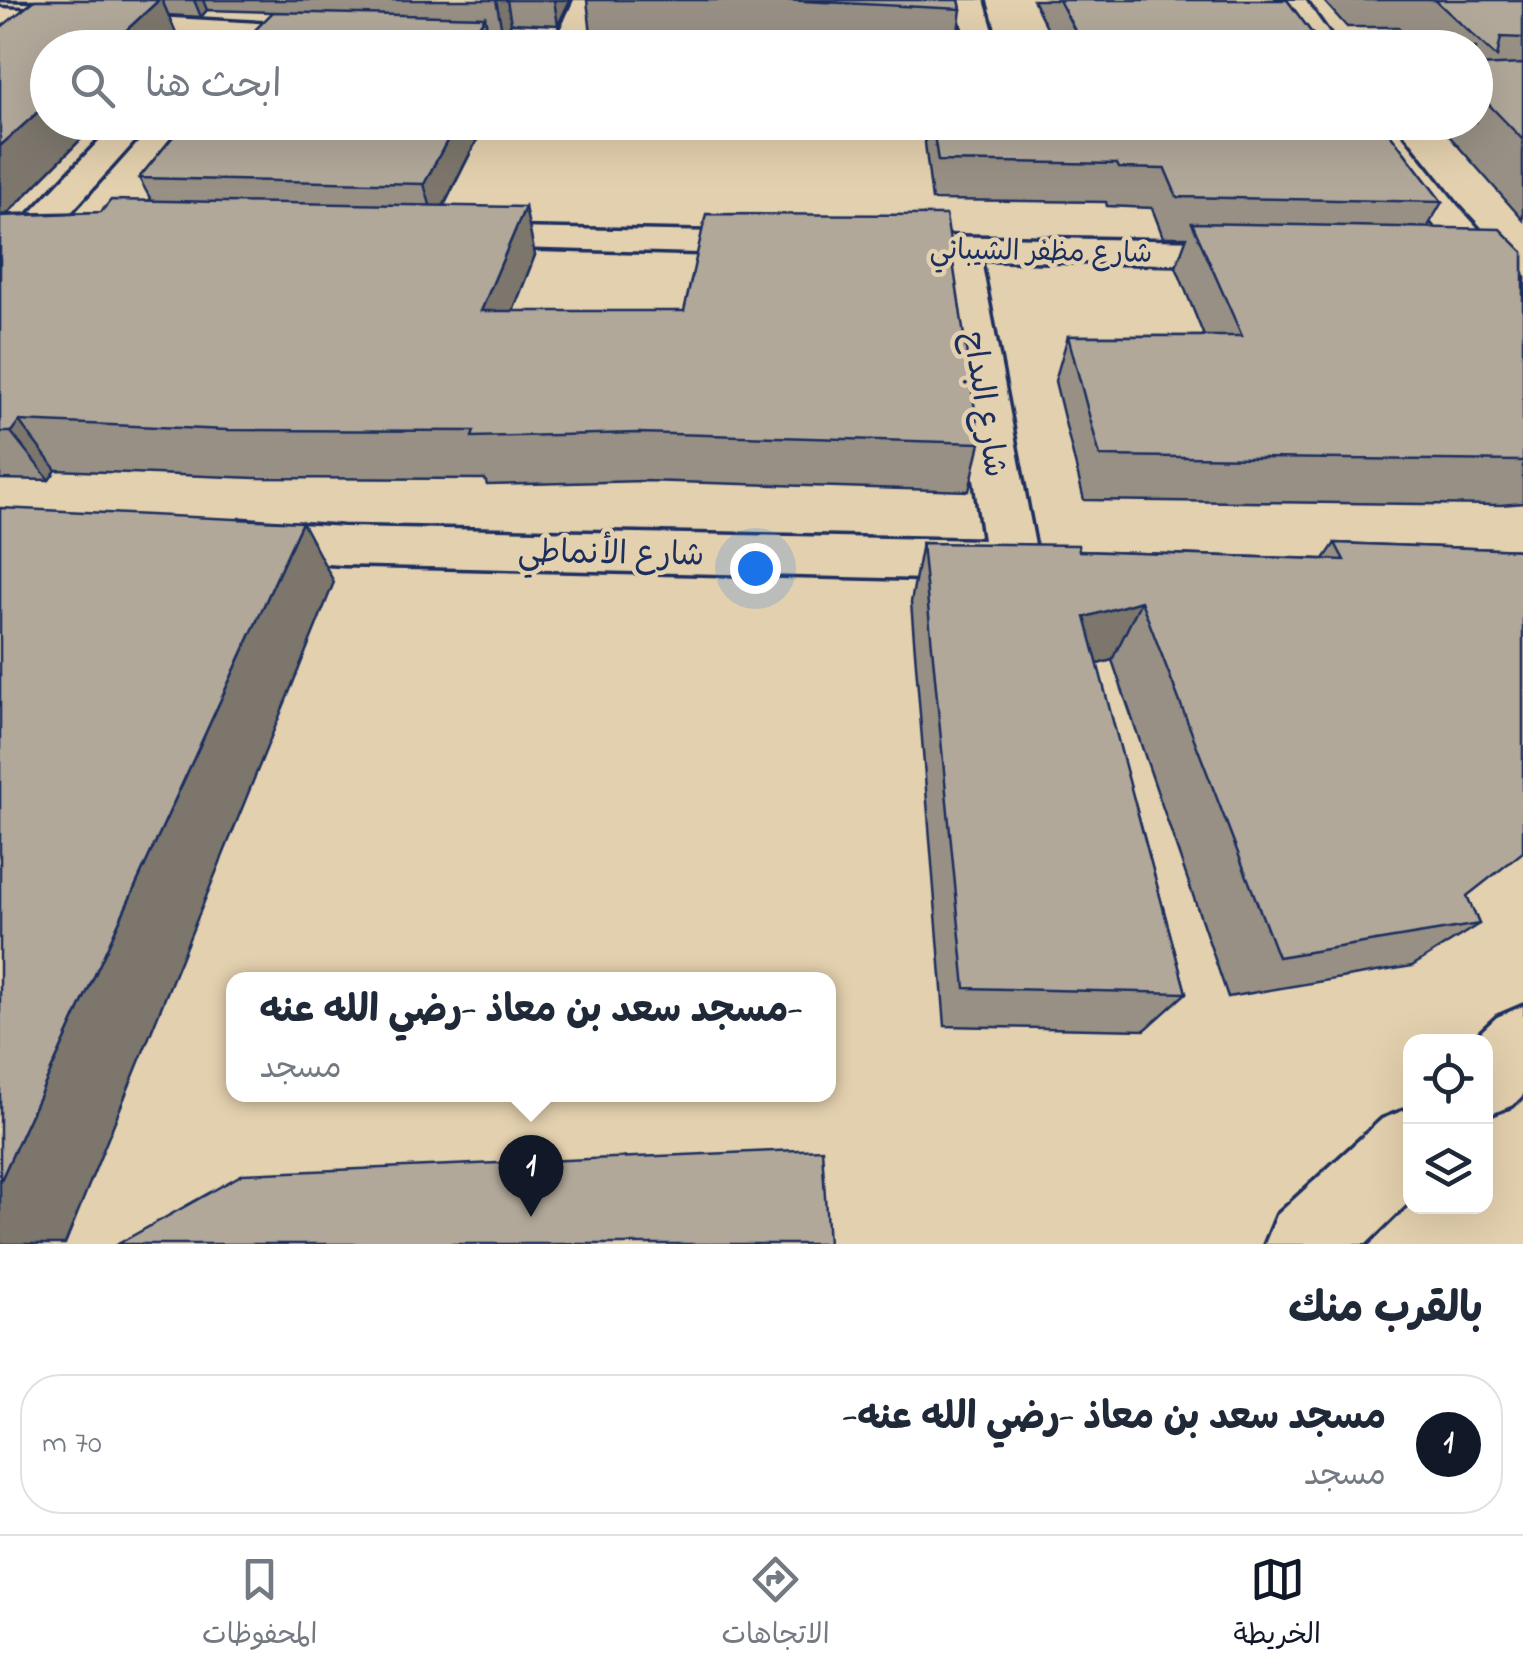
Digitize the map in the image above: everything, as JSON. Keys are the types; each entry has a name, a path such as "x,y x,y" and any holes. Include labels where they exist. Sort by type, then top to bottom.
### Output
{"street":[{"path":"224,30 252,0"},
{"path":"574,30 588,0"},
{"path":"970,0 978,30"},
{"path":"1291,0 1312,30"},
{"path":"0,16 137,30"},
{"path":"0,268 17,229 116,140"},
{"path":"1388,140 1482,258 1523,302"},
{"path":"17,229 94,231"},
{"name":"شارع مظفر الشيباني","path":"412,237 1288,254"},
{"name":"شارع البداح","path":"960,248 1032,561"},
{"path":"1443,258 1482,258"},
{"name":"شارع الأنماطي","path":"190,536 342,546 1032,561"},
{"path":"1493,1071 1523,1043"},
{"path":"1306,1244 1403,1154"}],"building":[{"path":"35,0 159,0 126,30 30,30 30,119 0,146 0,28"},
{"path":"782,0 959,0 961,9"},
{"path":"1059,0 1287,0 1310,30 1075,30"},
{"path":"1435,0 1523,0 1523,38 1501,37 1497,57 1493,53 1493,30 1468,30"},
{"path":"273,12 485,17 476,30 255,30"},
{"path":"1523,64 1523,140 1493,109 1493,65"},
{"path":"170,140 447,140 424,184 139,178"},
{"path":"935,140 1395,140 1442,202 1177,197 1165,169 1119,168 1117,164 938,161"},
{"path":"111,200 525,207 481,311 684,311 706,214 946,215 980,443 638,433 472,437 474,431 227,430 19,421 11,432 0,432 0,216 101,212"},
{"path":"1192,223 1500,229 1523,252 1523,461 1100,456 1068,336 1242,336"},
{"path":"0,508 302,522 0,1182"},
{"path":"922,543 1078,545 1079,551 1344,560 1335,543 1523,550 1523,852 1467,896 1479,924 1278,957 1141,601 1085,617 1186,993 965,988"},
{"path":"822,1149 828,1244 118,1244 243,1174"}],"place":[{"name":"مسجد سعد بن معاذ -رضي الله عنه-","path":"531,1217"}]}
